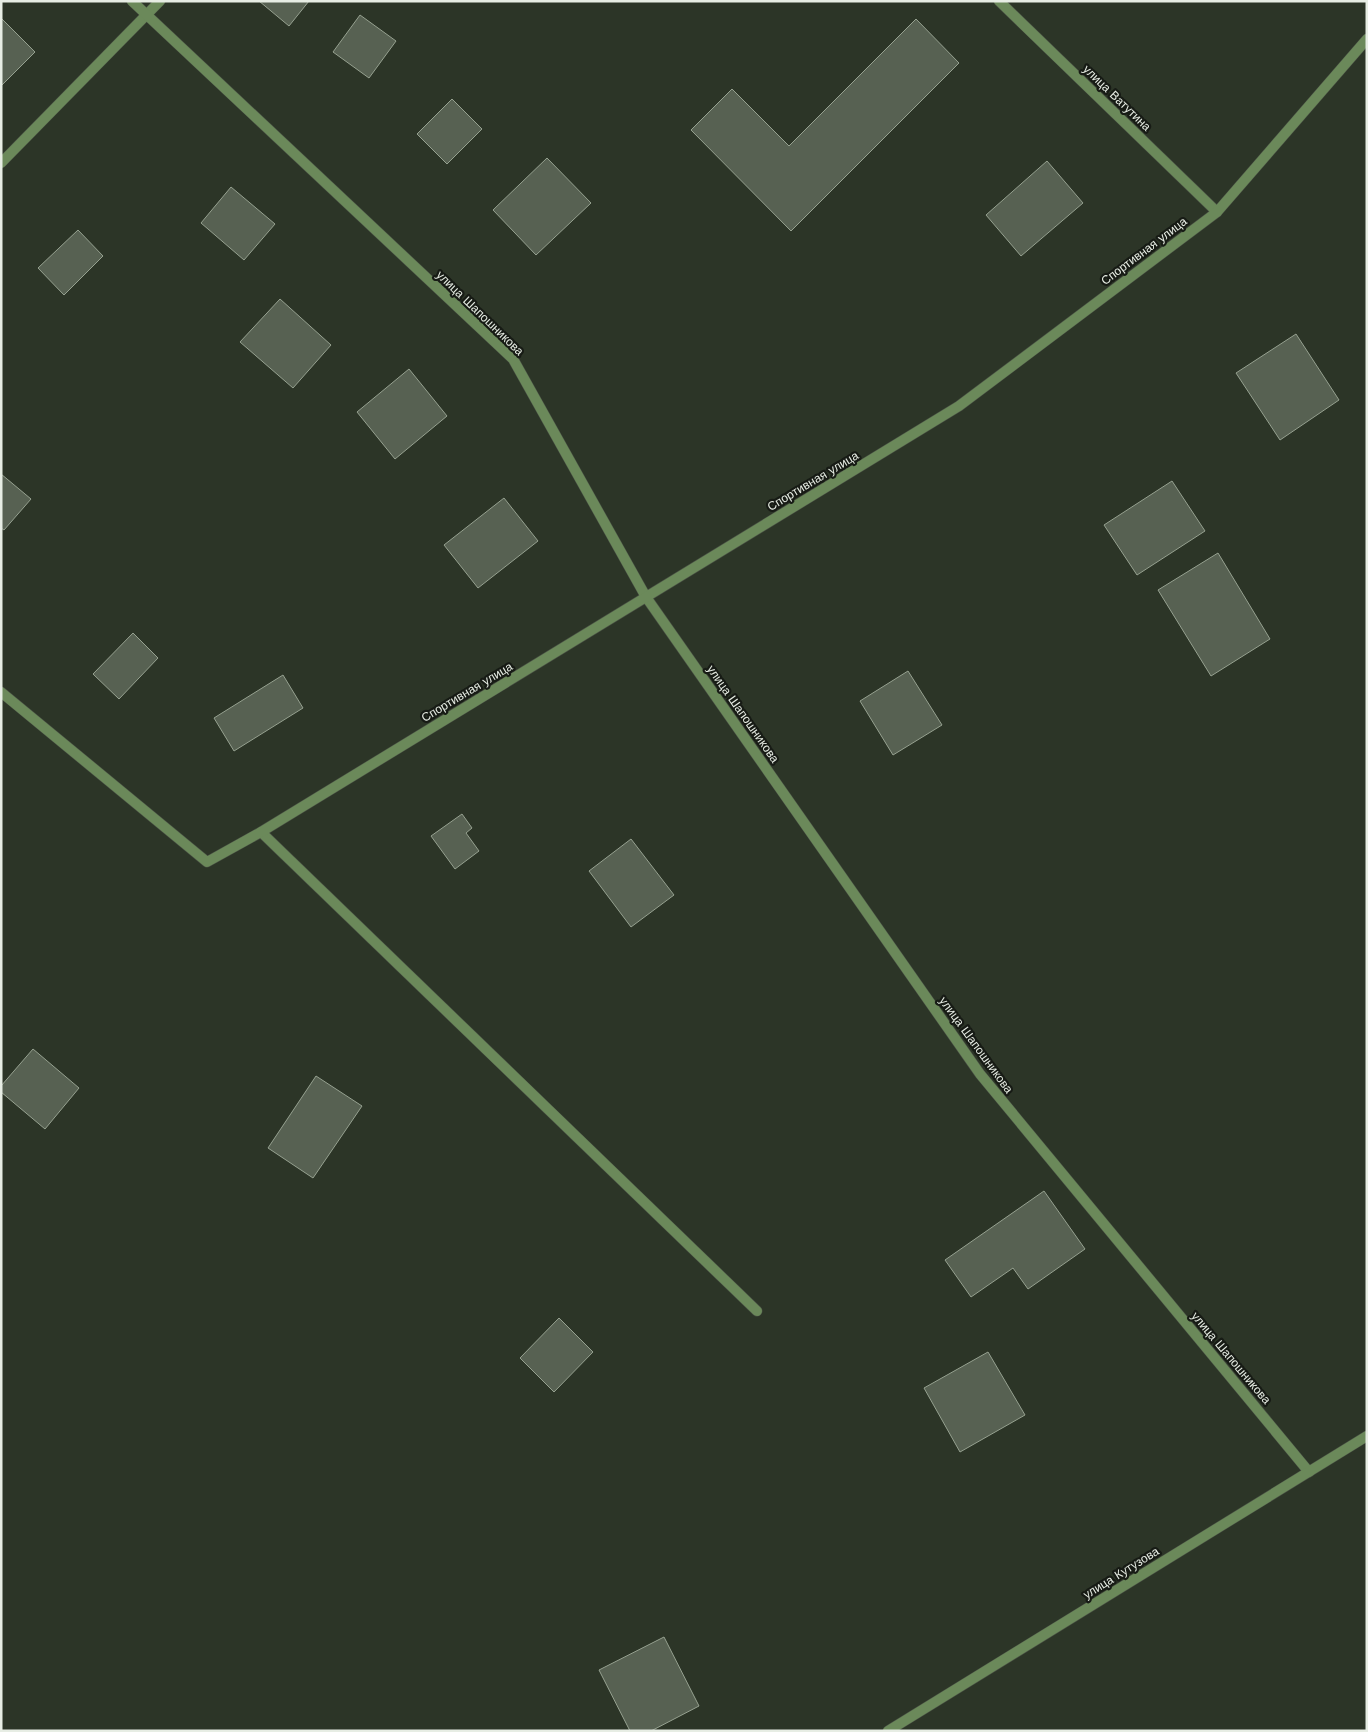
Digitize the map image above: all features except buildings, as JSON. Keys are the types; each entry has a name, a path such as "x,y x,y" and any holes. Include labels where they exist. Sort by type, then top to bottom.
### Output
{"street":[{"name":"улица Шапошникова","path":"132,1 513,359 646,597 980,1074 1309,1472"},
{"path":"1,163 160,1"},
{"name":"улица Ватутина","path":"999,1 1217,212"},
{"name":"Спортивная улица","path":"1,692 207,862 261,832 959,406 1217,212 1367,39"},
{"path":"261,832 757,1311"},
{"name":"улица Кутузова","path":"888,1731 1367,1436"}]}
